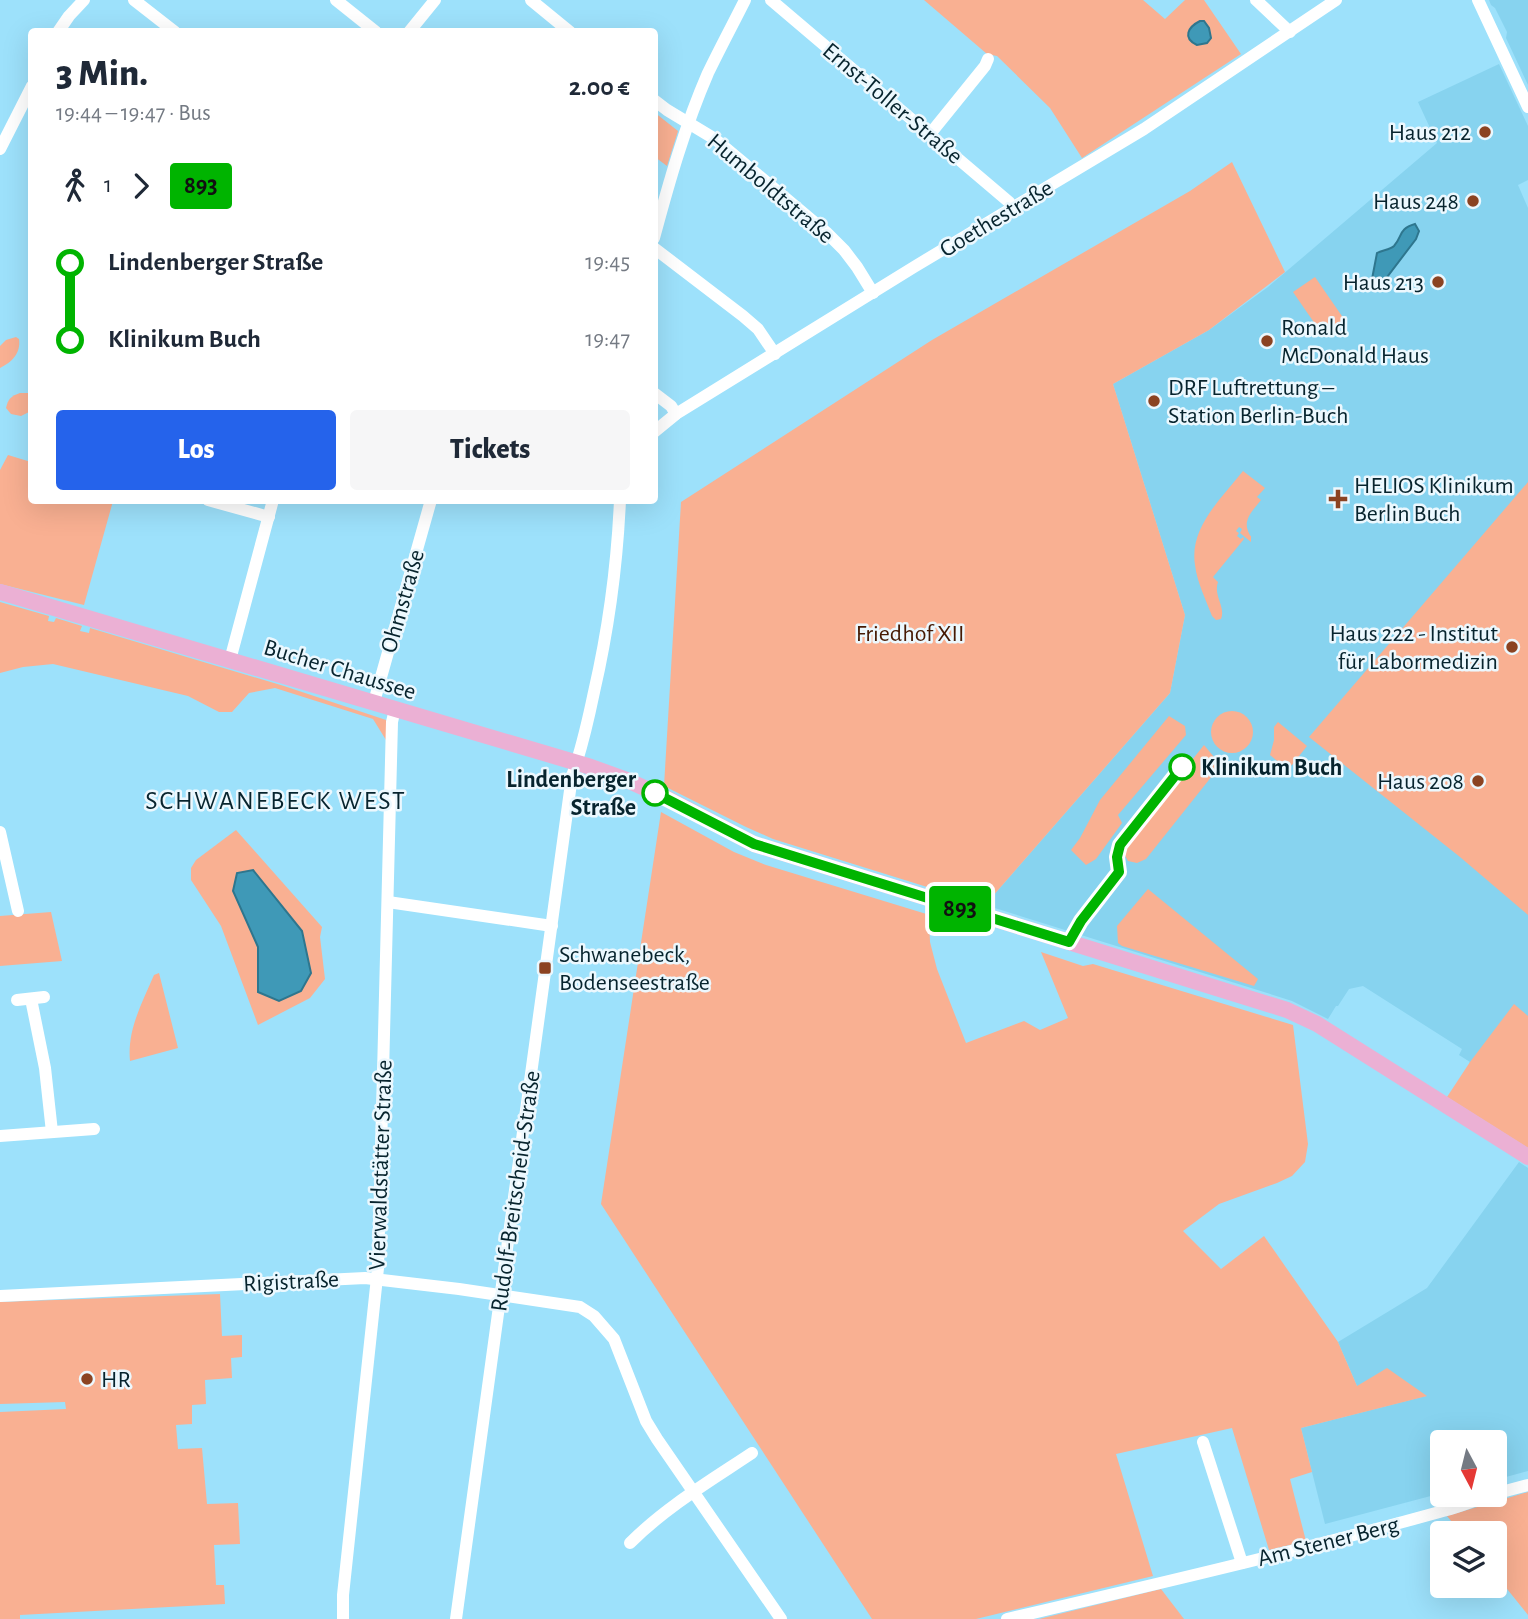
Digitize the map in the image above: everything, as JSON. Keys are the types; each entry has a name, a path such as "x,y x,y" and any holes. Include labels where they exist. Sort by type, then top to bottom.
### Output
{"main road":[{"name":"Bucher Chaussee","path":"0,592 577,763 627,780 754,844 1305,1017 1528,1157"}],"street":[{"path":"61,28 84,0"},
{"path":"134,0 170,28"},
{"path":"336,0 371,28"},
{"path":"412,28 435,0"},
{"path":"531,0 564,28"},
{"path":"658,225 689,124 708,73 745,0"},
{"name":"Ernst-Toller-Straße","path":"771,0 1013,208"},
{"path":"1256,0 1290,32"},
{"name":"Goethestraße","path":"658,429 676,414 1144,129 1336,0"},
{"path":"1478,0 1528,107"},
{"path":"930,134 988,59"},
{"path":"0,149 28,95"},
{"name":"Humboldtstraße","path":"658,103 715,139 826,232 844,250 873,293"},
{"path":"658,251 758,329 775,354"},
{"path":"658,396 671,406 676,414"},
{"path":"222,504 269,517"},
{"path":"230,660 272,504"},
{"name":"Ohmstraße","path":"374,702 430,504"},
{"path":"577,763 606,639 621,504"},
{"name":"Vierwaldstätter Straße","path":"343,1619 377,1279 392,722 395,709"},
{"name":"Rudolf-Breitscheid-Straße","path":"456,1619 572,776 577,763"},
{"path":"0,832 5,876 18,911"},
{"path":"388,902 552,926"},
{"path":"17,1000 38,998 52,1132"},
{"path":"0,1136 94,1129"},
{"name":"Rigistraße","path":"0,1296 353,1278 501,1294 580,1307 594,1316 614,1339 646,1421 693,1492"},
{"name":"Am Stener Berg","path":"1202,1442 1242,1563"},
{"path":"630,1543 649,1524 752,1453"},
{"name":"Am Stener Berg","path":"1507,1491 1528,1485"},
{"path":"693,1492 781,1619"},
{"name":"Am Stener Berg","path":"1007,1619 1242,1563 1455,1507"}],"shaded area":[{"path":"1489,0 1528,0 1528,85 1506,38 1507,32"},
{"path":"1204,21 1209,28 1211,38 1207,43 1197,45 1189,39 1188,33 1192,26"},
{"name":"HELIOS Klinikum Berlin Buch","path":"1499,64 1528,126 1528,180 1518,185 1528,208 1528,1101 1469,1063 1459,1055 1462,1049 1363,986 1349,989 1328,1019 1292,1001 985,905 1170,693 1185,615 1113,384 1209,330 1268,287 1437,143 1418,102"},
{"path":"1415,224 1419,231 1416,239 1381,285 1377,286 1372,279 1377,253 1392,247 1403,231"},
{"path":"253,870 302,931 311,973 301,991 279,1001 258,992 258,947 233,891 237,873"},
{"path":"1519,1162 1528,1168 1528,1471 1507,1477 1507,1430 1430,1430 1430,1496 1325,1524 1301,1428 1426,1396 1357,1386 1338,1342 1427,1288"}],"green space":[{"path":"924,0 1143,0 1165,19 1185,0 1204,0 1241,54 1082,158 1050,108 997,56 987,54"},
{"path":"658,115 678,131 667,166 658,159"},
{"name":"Friedhof XII","path":"1232,162 1285,272 1209,330 1113,384 1185,615 1170,693 985,905 773,839 664,786 681,502 932,340 1190,191"},
{"path":"1315,277 1346,322 1324,337 1293,292"},
{"path":"16,337 19,339 17,353 0,368 0,346 6,340"},
{"path":"28,393 28,412 21,416 11,414 6,408 14,395"},
{"path":"8,455 28,461 28,504 112,504 84,605 0,584 0,470"},
{"path":"1243,471 1265,488 1257,497 1261,500 1247,522 1251,542 1240,533 1242,529 1239,527 1237,536 1244,539 1213,577 1218,582 1217,592 1222,610 1221,619 1216,620 1200,584 1194,551 1197,538 1209,514"},
{"path":"1528,482 1528,915 1460,857 1309,737"},
{"path":"0,602 49,616 48,621 54,622 56,618 82,626 80,631 89,633 90,628 284,686 386,720 386,740 373,719 275,688 249,693 232,712 219,712 188,696 53,664 0,673"},
{"path":"1232,711 1247,717 1253,732 1247,747 1232,753 1217,747 1211,732 1217,717"},
{"path":"1169,716 1185,726 1186,735 1118,815 1122,823 1096,859 1086,865 1071,850 1100,800"},
{"path":"1278,722 1307,746 1289,767 1270,755 1274,727"},
{"path":"1204,745 1214,757 1224,761 1146,859 1137,863 1128,861 1123,852 1125,844"},
{"path":"661,812 734,852 766,865 933,916 929,919 930,942 937,969 966,1043 1024,1021 1040,1030 1068,1018 1041,952 1083,966 1093,964 1293,1025 1308,1144 1305,1162 1292,1176 1219,1204 1183,1231 1221,1269 1264,1236 1338,1342 1357,1386 1387,1368 1427,1396 1301,1428 1312,1472 1290,1479 1306,1541 1269,1550 1232,1428 1116,1454 1153,1576 976,1619 872,1619 601,1204"},
{"path":"236,830 322,927 320,937 325,979 310,998 258,1025 221,926 191,880 191,868 196,860","holes":["258,947 279,1001 258,992"]},
{"path":"1148,889 1258,979 1254,986 1118,943 1117,926"},
{"path":"51,912 62,961 0,966 0,916"},
{"path":"159,973 178,1048 130,1061 131,1038 136,1017 154,975"},
{"path":"1514,1004 1528,1016 1528,1148 1447,1097"},
{"path":"220,1294 222,1336 242,1335 242,1357 231,1358 232,1378 205,1380 206,1404 192,1405 192,1424 176,1425 178,1449 202,1448 207,1504 238,1503 240,1544 214,1545 216,1585 224,1585 225,1604 20,1615 20,1619 0,1619 0,1412 66,1409 65,1402 0,1404 0,1302"},
{"path":"1528,1492 1528,1615 1507,1589 1507,1521 1451,1521 1447,1516 1477,1507 1507,1507 1507,1498"},
{"path":"1161,1589 1184,1619 1039,1619"}],"bus line":[{"name":"893","path":"655,793 754,844 1069,942 1081,921 1119,872 1117,857 1120,845 1182,767"}],"place":[{"name":"Haus 212","path":"1485,132"},
{"name":"Haus 248","path":"1473,201"},
{"name":"Haus 213","path":"1438,282"},
{"name":"Ronald McDonald Haus","path":"1267,341"},
{"name":"DRF Luftrettung – Station Berlin-Buch","path":"1154,401"},
{"name":"HELIOS Klinikum Berlin Buch","path":"1338,499"},
{"name":"Haus 222 - Institut für Labormedizin","path":"1512,647"},
{"name":"Klinikum Buch","path":"1182,767"},
{"name":"Haus 208","path":"1478,781"},
{"name":"Lindenberger Straße","path":"655,793"},
{"name":"Schwanebeck, Bodenseestraße","path":"545,968"},
{"name":"HR","path":"87,1379"}],"district":[{"name":"SCHWANEBECK WEST","path":"276,800"}]}
